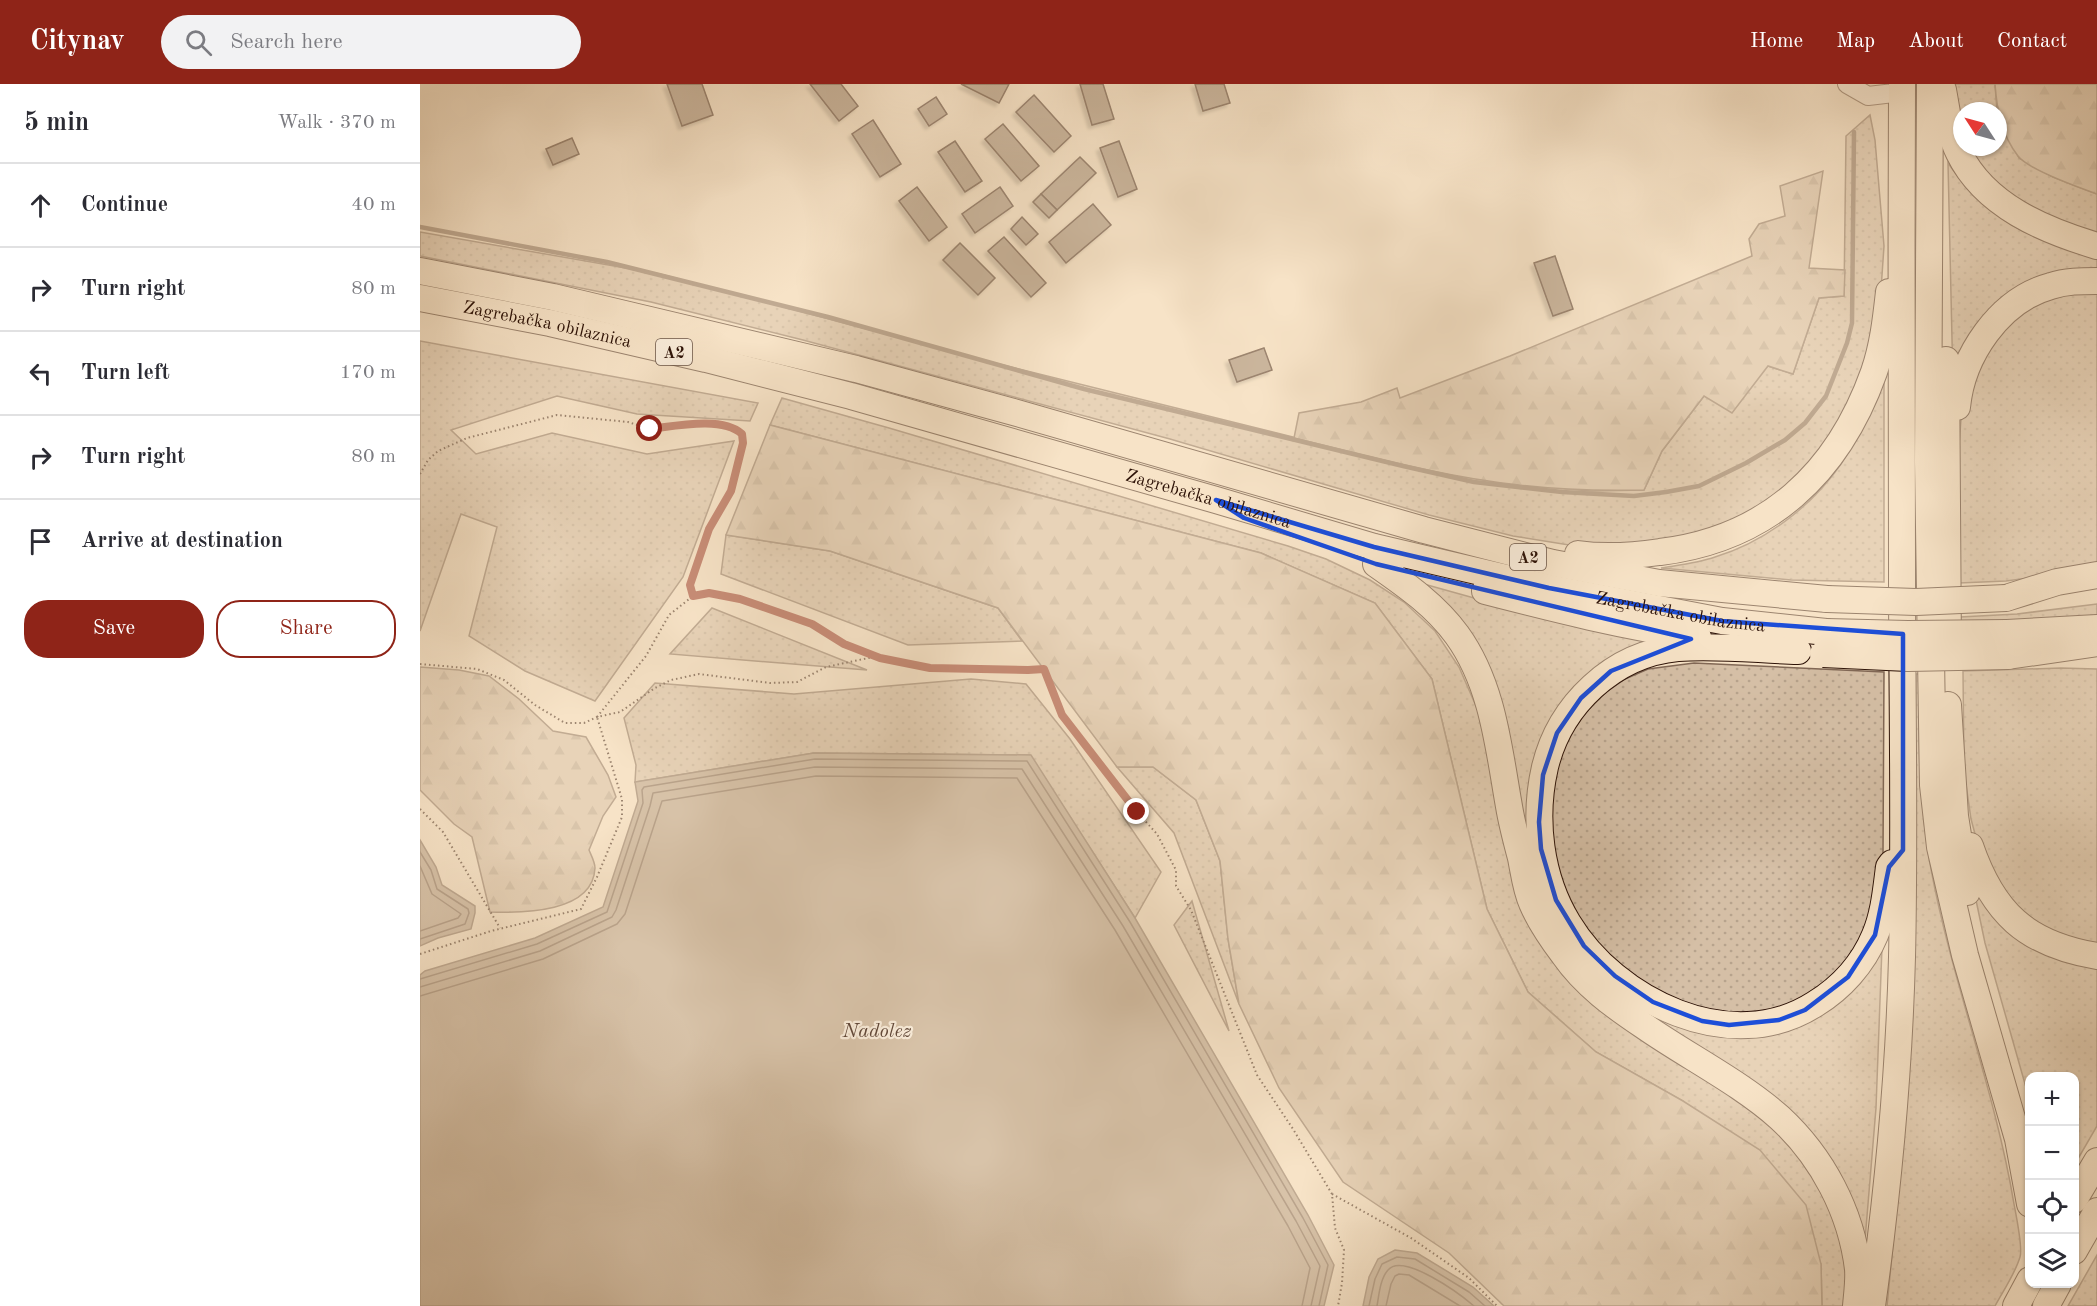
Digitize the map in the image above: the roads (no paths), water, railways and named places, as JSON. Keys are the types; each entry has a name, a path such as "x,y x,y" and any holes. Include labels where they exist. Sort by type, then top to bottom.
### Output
{"highway":[{"path":"1930,84 1928,462 1933,785 1940,847 1965,955 2018,1140 2026,1180"},
{"path":"1942,84 1950,132 1959,153 1982,185 2012,209 2038,225 2060,235 2097,246"},
{"path":"1872,1306 1882,1236 1894,1112 1902,959 1902,88"},
{"path":"1931,190 1944,282 1948,464 1948,720 1955,816 1965,882 1980,959 1990,991 1983,1018"},
{"path":"1317,500 1544,548 1594,556 1627,557 1686,549 1721,539 1751,526 1777,510 1804,487 1844,437 1861,405 1881,348 1902,196"},
{"name":"Zagrebačka obilaznica","path":"420,271 553,297 856,369 1424,530 1553,563 1659,583 1827,599 1916,602 2006,598"},
{"path":"1948,464 1955,431 1959,389 1972,355 1992,326 2009,309 2031,294 2050,286 2073,281 2097,280"},
{"name":"Zagrebačka obilaznica","path":"420,298 550,323 851,396 1374,547 1549,588 1825,643"},
{"path":"1216,500 1244,519 1376,564 1647,630 1798,651"},
{"path":"1376,564 1437,611 1458,636 1475,666 1496,727 1510,814 1531,902 1548,933 1582,977 1603,997 1664,1041 1749,1095 1779,1117 1819,1162 1838,1198 1851,1236 1858,1270 1856,1306"},
{"path":"2006,598 2057,582 2097,575"},
{"path":"2006,598 2097,592"},
{"path":"2010,648 2097,628"},
{"path":"1903,850 1889,867 1883,906 1875,935 1848,977 1830,995 1779,1020 1750,1025 1702,1021 1653,1002 1632,989 1584,946 1568,923 1556,900 1541,849 1540,799 1548,755 1567,715 1581,698 1611,671 1652,653 1700,647 1798,651 1825,643 1908,658 2010,648 2097,643"},
{"path":"2010,648 2055,658 2097,657"},
{"path":"1951,758 1959,780 1964,826 1979,871 1989,892 2012,918 2040,939 2074,952 2097,956"},
{"path":"2079,1192 2097,1161"},
{"path":"2079,1242 2097,1210"},
{"path":"2016,1306 2026,1288"},
{"path":"2037,1288 2038,1306"},
{"path":"2046,1306 2056,1288"}],"lane":[{"path":"1847,84 1868,96 1902,88"}],"water":[{"name":"Nadolez","path":"814,753 1031,755 1135,918 1308,1215 1334,1265 1324,1306 420,1306 420,975 425,971 535,938 603,907 638,801 635,782"},
{"path":"420,840 436,867 442,885 475,906 475,913 471,929 438,938 420,946"},
{"path":"1395,1250 1417,1253 1473,1287 1494,1306 1363,1306 1369,1277 1378,1259"}],"waterway":[{"path":"420,227 607,262 828,317 1084,389 1474,482 1562,492 1634,496 1699,486 1746,463 1785,440 1805,423 1826,396 1847,343 1852,323 1854,132"}]}
